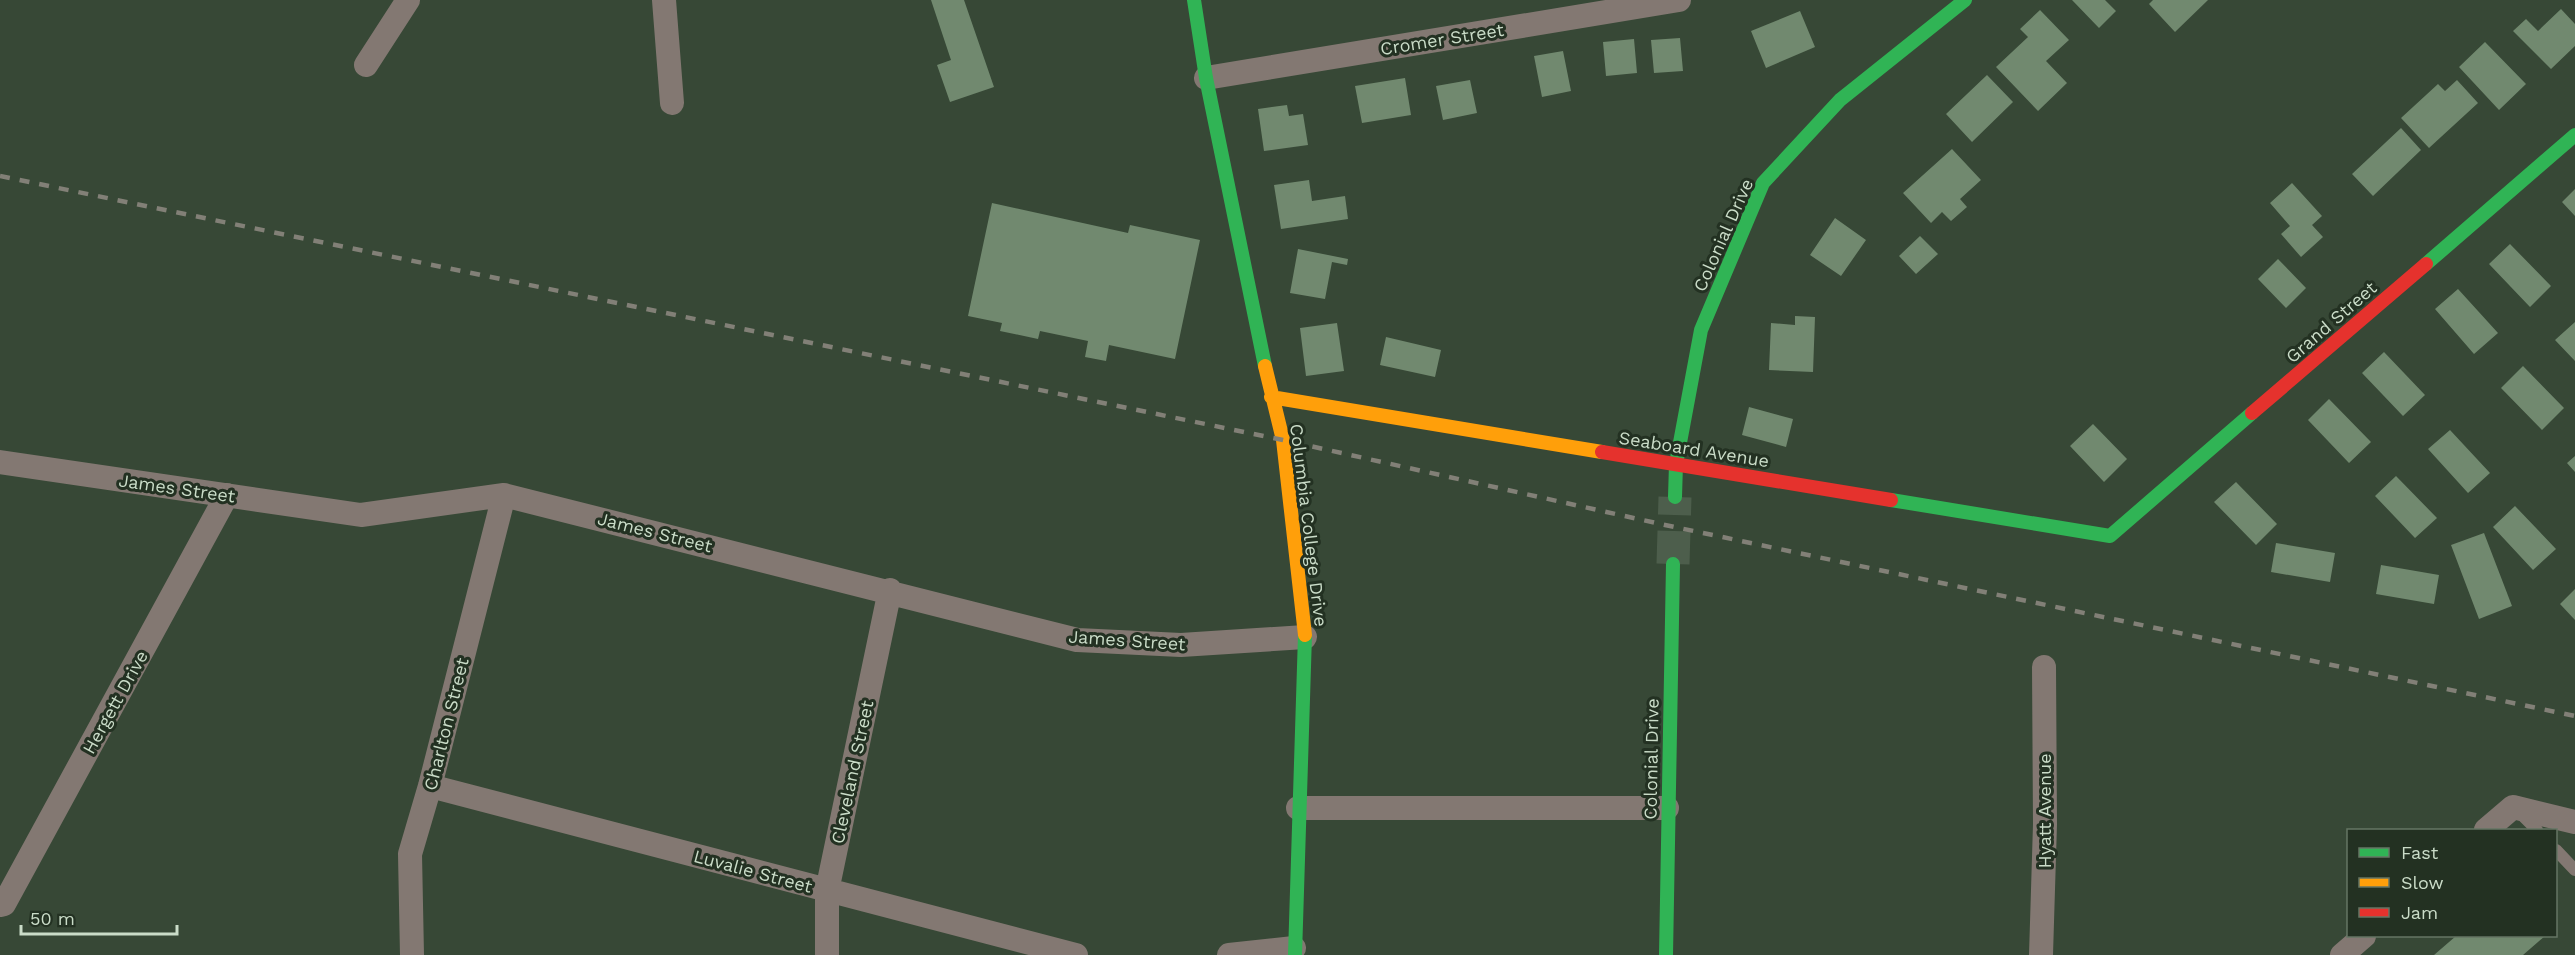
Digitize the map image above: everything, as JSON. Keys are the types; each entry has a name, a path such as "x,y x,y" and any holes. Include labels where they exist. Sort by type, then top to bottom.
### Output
{"street":[{"path":"366,66 408,0"},
{"path":"664,0 672,103"},
{"name":"Columbia College Drive","path":"1194,0 1206,78 1271,397 1283,440 1305,637 1294,952"},
{"name":"Cromer Street","path":"1206,78 1679,0"},
{"name":"Colonial Drive","path":"1675,496 1676,464 1701,330 1763,183 1840,100 1965,0"},
{"name":"Grand Street","path":"2110,536 2575,135"},
{"name":"Seaboard Avenue","path":"1271,397 2110,536"},
{"name":"James Street","path":"0,462 361,515 504,495 890,590 1077,640 1181,645 1305,637"},
{"name":"Hergett Drive","path":"0,905 4,904 227,495"},
{"name":"Charlton Street","path":"412,955 410,854 430,786 504,495"},
{"name":"Colonial Drive","path":"1666,955 1673,564"},
{"name":"Cleveland Street","path":"827,955 827,891 890,590"},
{"name":"Hyatt Avenue","path":"2041,955 2045,824 2043,667"},
{"name":"Luvalie Street","path":"430,786 1076,955"},
{"path":"2488,829 2513,807 2575,822"},
{"path":"1298,808 1668,808"},
{"path":"2342,955 2363,937"},
{"path":"1229,955 1294,952"}],"lane":[{"path":"2513,807 2535,829"},
{"path":"2557,851 2575,870"}],"building":[{"path":"931,0 964,0 994,87 950,102 937,65 951,60"},
{"path":"2072,0 2105,0 2116,11 2099,28"},
{"path":"2153,0 2208,0 2175,32 2149,4"},
{"path":"2561,9 2575,24 2575,46 2551,69 2513,31 2526,19 2538,31"},
{"path":"2040,10 2069,40 2046,61 2067,83 2038,111 1996,67 2028,37 2020,29"},
{"path":"1800,11 1815,47 1766,68 1751,31"},
{"path":"1680,38 1683,71 1654,73 1651,40"},
{"path":"1634,39 1637,73 1606,76 1603,42"},
{"path":"2485,42 2526,84 2499,110 2459,67"},
{"path":"1563,51 1571,91 1542,97 1534,56"},
{"path":"1987,75 2013,102 1972,142 1946,114"},
{"path":"1405,78 1411,115 1362,123 1355,86"},
{"path":"1470,80 1477,113 1443,120 1436,86"},
{"path":"2457,80 2478,103 2429,148 2401,118 2438,84 2445,91"},
{"path":"1287,105 1289,116 1303,114 1308,145 1264,151 1258,109"},
{"path":"2401,128 2421,150 2373,196 2352,174"},
{"path":"1952,149 1981,180 1960,199 1967,207 1951,221 1942,212 1931,223 1903,193"},
{"path":"1309,180 1312,201 1345,196 1348,219 1281,229 1274,185"},
{"path":"2292,183 2322,216 2312,225 2323,237 2301,257 2281,234 2290,226 2270,203"},
{"path":"2575,189 2575,216 2562,202"},
{"path":"992,203 1128,233 1130,225 1200,240 1175,359 1109,345 1106,361 1085,357 1088,341 1040,331 1038,339 1000,331 1002,323 968,316"},
{"path":"1835,218 1866,240 1841,276 1810,255"},
{"path":"1920,236 1938,254 1916,274 1899,256"},
{"path":"2510,244 2551,286 2530,307 2489,264"},
{"path":"1298,249 1348,259 1347,265 1332,262 1325,299 1290,293"},
{"path":"2278,259 2306,288 2286,308 2258,279"},
{"path":"2458,289 2498,333 2474,354 2435,309"},
{"path":"1795,316 1815,317 1813,372 1769,370 1771,323 1795,325"},
{"path":"2575,322 2575,361 2555,340"},
{"path":"1337,323 1344,371 1306,376 1300,328"},
{"path":"1386,337 1441,350 1435,377 1380,365"},
{"path":"2384,352 2425,395 2403,416 2362,373"},
{"path":"2523,366 2564,408 2542,430 2501,388"},
{"path":"2329,399 2371,442 2349,463 2308,420"},
{"path":"1749,407 1793,419 1786,447 1742,435"},
{"path":"2093,424 2127,459 2104,482 2070,446"},
{"path":"2450,430 2490,473 2468,493 2428,449"},
{"path":"2575,456 2575,472 2567,463"},
{"path":"2396,476 2437,518 2415,538 2375,496"},
{"path":"2236,482 2277,524 2256,545 2214,502"},
{"path":"2515,506 2556,549 2533,570 2493,527"},
{"path":"2484,533 2512,606 2479,619 2451,545"},
{"path":"2276,543 2335,553 2330,582 2271,572"},
{"path":"2381,565 2439,575 2434,604 2376,594"},
{"path":"2575,589 2575,620 2560,604"},
{"path":"2455,937 2544,937 2523,955 2434,955"}],"tunnel":[{"path":"1673,564 1675,497"}],"railway":[{"path":"0,176 1283,440 1665,525 2575,716"}],"traffic: fast":[{"path":"1194,0 1206,78 1265,366"},
{"path":"1675,497 1676,464 1701,330 1763,183 1840,100 1965,0"},
{"path":"2426,264 2575,135"},
{"path":"1891,500 2110,536 2252,413"},
{"path":"1666,955 1673,564"},
{"path":"1295,955 1305,635"}],"traffic: slow":[{"path":"1265,366 1283,440 1305,635"},
{"path":"1271,397 1602,452"}],"traffic: jam":[{"path":"2252,413 2426,264"},
{"path":"1602,452 1891,500"}]}
